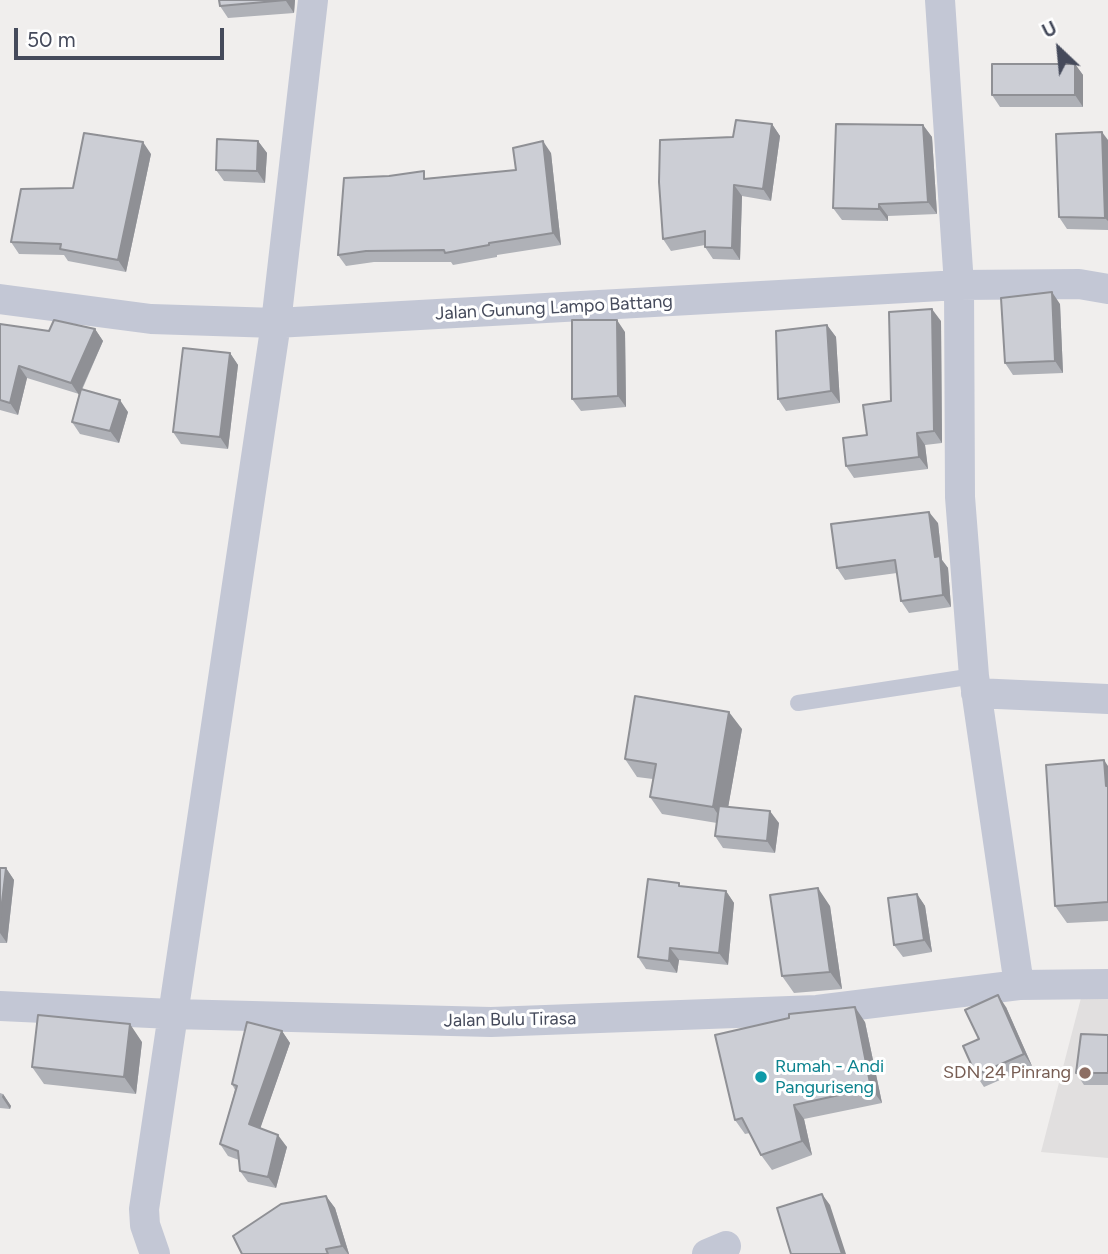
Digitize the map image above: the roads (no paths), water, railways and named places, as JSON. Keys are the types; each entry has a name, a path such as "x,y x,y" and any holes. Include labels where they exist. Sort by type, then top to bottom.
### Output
{"street":[{"path":"155,1254 145,1225 144,1209 276,323 313,0"},
{"path":"940,0 959,285 960,497 975,685 1019,985"},
{"name":"Jalan Gunung Lampo Battang","path":"0,299 150,319 276,323 959,285 1079,284 1108,289"},
{"path":"975,685 1108,699"},
{"name":"Jalan Bulu Tirasa","path":"0,1006 172,1014 491,1022 817,1010 1019,985 1108,984"}],"lane":[{"path":"798,703 975,685"}],"place":[{"name":"SDN 24 Pinrang","path":"1085,1073"},
{"name":"Rumah - Andi Panguriseng","path":"761,1077"}]}
